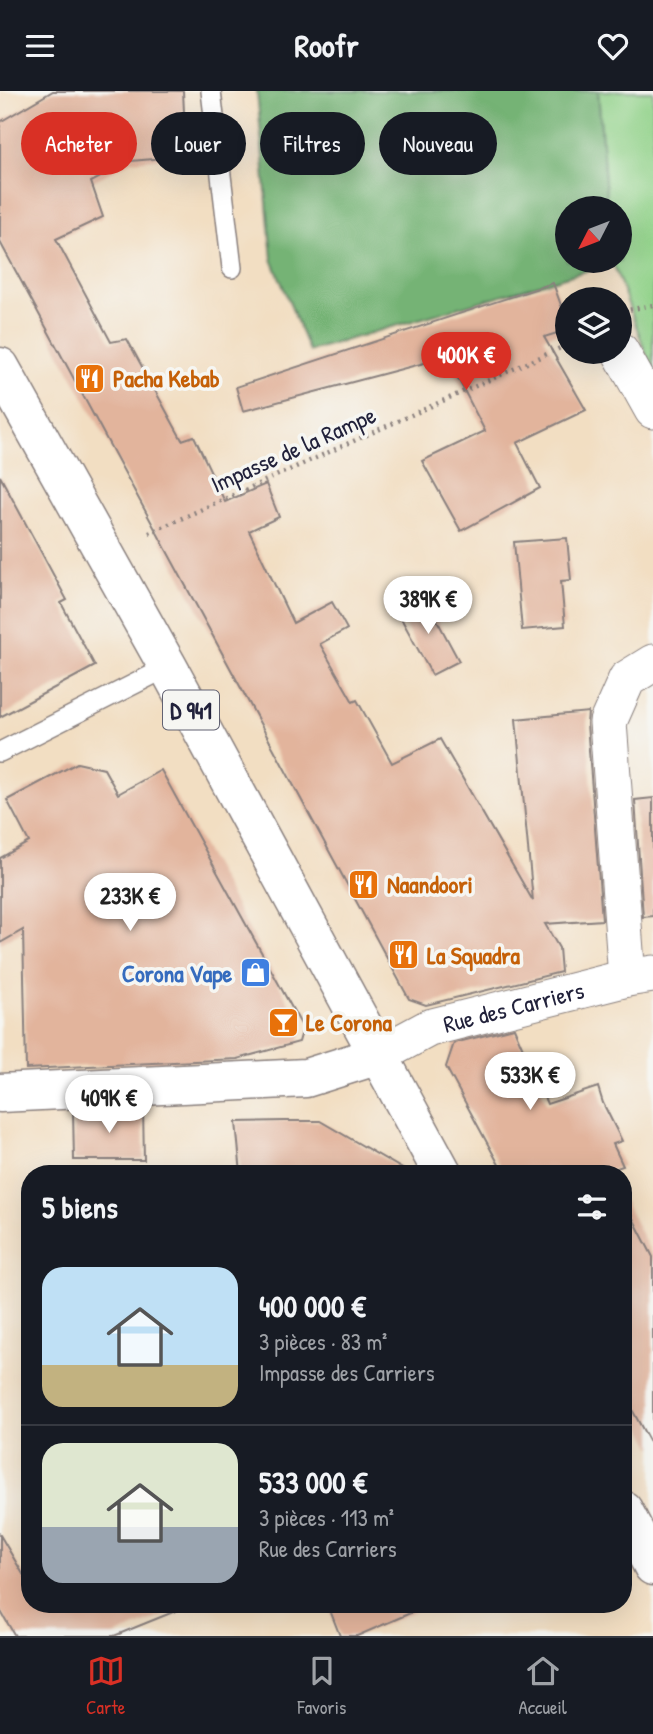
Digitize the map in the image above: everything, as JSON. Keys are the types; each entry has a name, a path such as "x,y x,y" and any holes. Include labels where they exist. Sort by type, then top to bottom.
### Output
{"main road":[{"name":"D 941","path":"0,367 168,667 438,1165"},
{"path":"0,1093 306,1079 379,1055"},
{"path":"632,1527 653,1566"}],"street":[{"path":"627,364 653,410"},
{"path":"640,976 608,722 627,679 653,663"},
{"name":"Rue des Carriers","path":"379,1055 429,1028 640,976"}],"lane":[{"path":"211,91 232,268"},
{"path":"0,752 168,667"}],"path":[{"path":"632,309 653,305"},
{"name":"Impasse de la Rampe","path":"149,533 555,350"}],"green space":[{"path":"257,91 598,91 606,196 555,196 555,273 578,273 309,351 272,259 264,175 365,175 365,112 260,112 260,125"},
{"path":"598,91 653,91 653,372 632,315 632,287 622,287 616,273 632,273 632,196 606,196"}],"building":[{"path":"53,91 183,91 184,112 151,112 151,159 137,160 137,112 21,112 21,175 104,175 91,182 103,217 56,239 111,342 127,339 182,440 194,436 225,502 266,484 279,517 249,531 293,623 332,602 347,629 320,644 353,702 357,700 392,763 440,739 533,901 516,719 588,712 602,920 545,924 559,948 561,972 426,1005 409,999 0,242 0,122"},
{"path":"553,283 555,334 544,337 555,356 555,364 560,364 586,410 517,443 540,488 461,531 422,461 485,431 447,357 243,411 236,387"},
{"path":"0,476 67,600 61,603 95,666 0,717"},
{"path":"567,538 571,580 561,581 565,626 522,630 514,542"},
{"path":"424,596 459,661 432,675 397,611"},
{"path":"77,763 104,769 118,794 161,770 303,1028 299,1042 237,1059 26,1069 23,930 0,943 0,858 29,842 7,800"},
{"path":"653,798 653,916 643,917 635,800"},
{"path":"514,1028 547,1104 598,1087 622,1141 613,1144 623,1165 499,1165 446,1067 454,1043"},
{"path":"143,1108 144,1160 74,1160 73,1111"},
{"path":"320,1121 396,1165 240,1165 236,1122"},
{"path":"632,1216 653,1257 653,1448 632,1410"},
{"path":"0,1535 21,1571 21,1613 171,1613 114,1636 15,1636 0,1610"},
{"path":"331,1613 410,1613 357,1636 340,1636"}],"place":[{"name":"Pacha Kebab","path":"90,378"},
{"name":"Naandoori","path":"364,884"},
{"name":"La Squadra","path":"404,955"},
{"name":"Corona Vape","path":"255,973"},
{"name":"Le Corona","path":"283,1022"}]}
